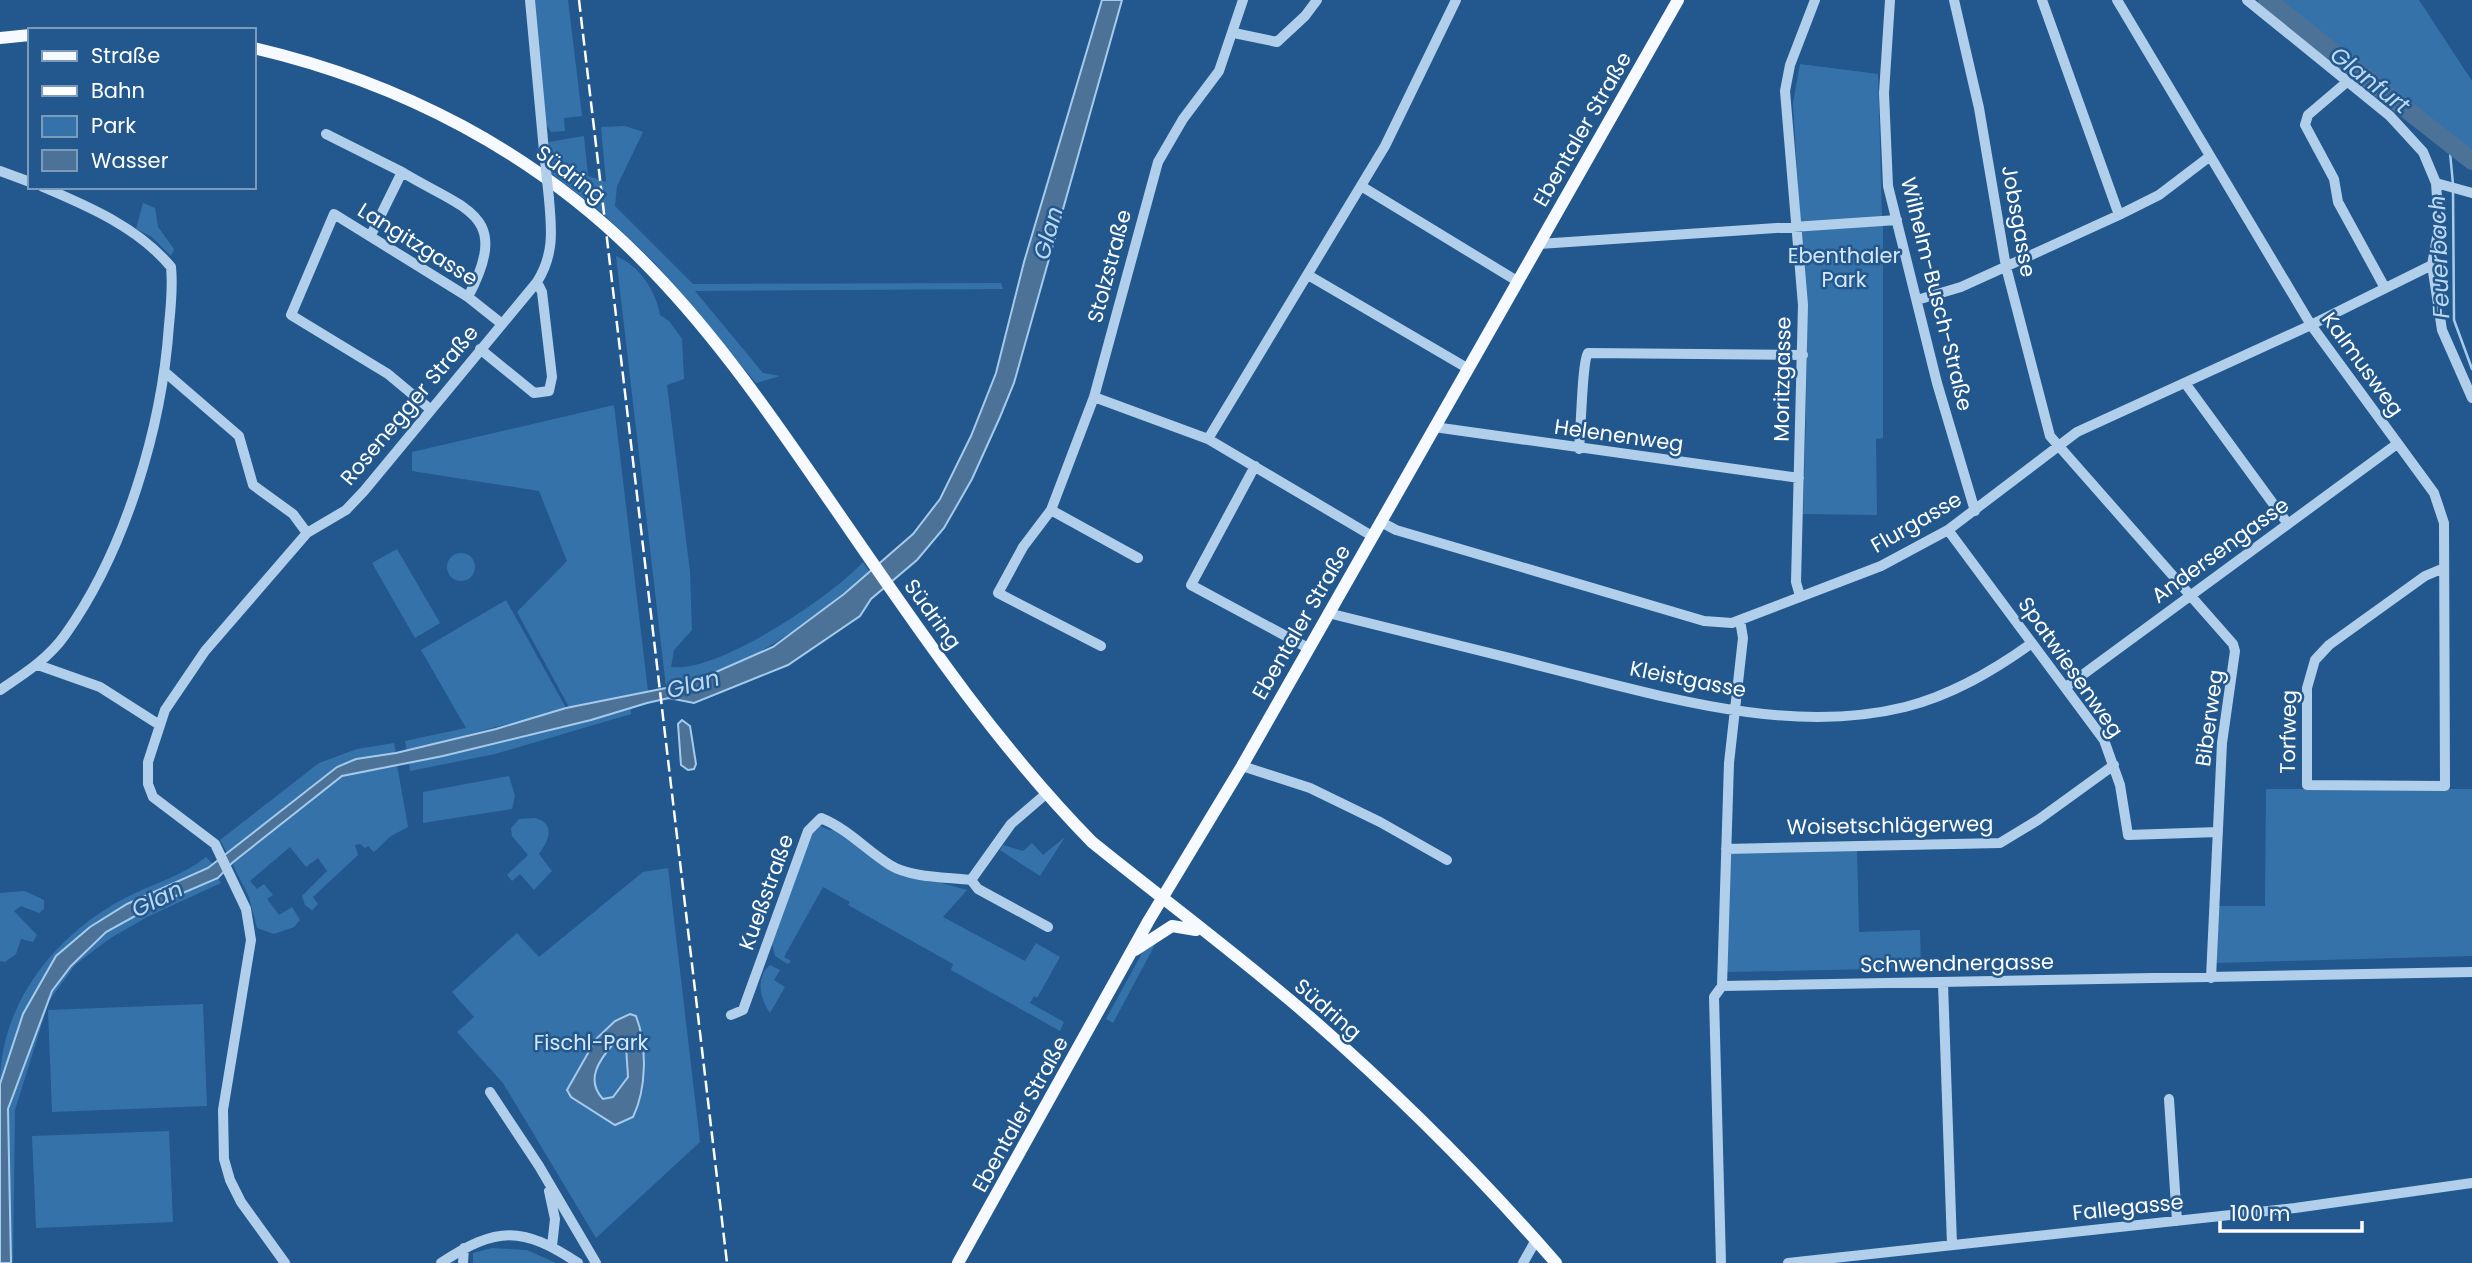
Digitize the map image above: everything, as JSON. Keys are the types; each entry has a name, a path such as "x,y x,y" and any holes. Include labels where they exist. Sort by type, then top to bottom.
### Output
{"main road":[{"name":"Ebentaler Straße","path":"958,1263 1130,954 1242,766 1678,0"},
{"path":"0,38 28,35"},
{"name":"Südring","path":"256,49 351,76 430,109 519,160 587,210 640,258 710,335 753,390 978,709 1047,793 1093,842 1207,933 1362,1065 1556,1263"},
{"path":"1130,954 1172,926 1184,925 1207,933"}],"street":[{"name":"Rosenegger Straße","path":"285,1263 241,1202 230,1180 224,1159 223,1110 251,940 246,909 211,839 153,797 148,784 148,762 158,724 205,651 307,533 346,510 537,282 548,263 552,245 549,199 530,0"},
{"name":"Stolzstraße","path":"1101,646 998,593 1023,547 1051,510 1094,397 1158,162 1183,119 1219,71 1243,0"},
{"path":"1234,33 1277,42 1305,16 1317,0"},
{"path":"1208,439 1385,146 1456,0"},
{"name":"Moritzgasse","path":"1800,596 1796,582 1803,305 1785,91 1790,65 1815,0"},
{"name":"Wilhelm-Busch-Straße","path":"1890,0 1885,57 1886,173 1917,300 1975,511"},
{"name":"Jobsgasse","path":"1954,0 1979,107 2006,267 2050,436 2057,445"},
{"path":"2042,0 2119,215"},
{"name":"Kalmusweg","path":"2117,0 2311,325 2440,505 2444,568 2445,786"},
{"path":"2247,0 2348,81 2413,138 2432,168 2440,184 2439,226 2432,265 2442,330 2472,398"},
{"path":"2348,81 2308,115 2305,125 2334,179 2337,202 2385,288"},
{"path":"327,134 402,172 482,223 486,230 487,254 468,297"},
{"path":"1917,300 1961,287 2119,215 2159,195 2209,157"},
{"path":"0,171 28,181"},
{"path":"371,235 402,172"},
{"path":"2440,184 2472,193"},
{"path":"1361,186 1517,281"},
{"path":"0,690 37,665 64,637 108,559 148,453 166,373 171,267 156,248 100,214 47,189"},
{"name":"Langitzgasse","path":"430,409 388,374 291,315 334,214 468,297 502,324"},
{"path":"1539,243 1897,220"},
{"name":"Flurgasse","path":"1381,522 1396,530 1704,621 1725,624 1881,566 1948,530 2057,445 2086,427 2311,325 2432,265"},
{"path":"1308,275 1467,368"},
{"path":"480,349 534,393 543,394 548,391 552,377 542,292 537,282"},
{"path":"1579,449 1584,400 1583,360 1588,353 1803,355"},
{"path":"166,373 239,436 253,485 293,514 307,533"},
{"path":"2185,383 2288,524"},
{"path":"1094,397 1208,439 1372,536"},
{"name":"Helenenweg","path":"1434,426 1579,449 1798,478"},
{"name":"Andersengasse","path":"2066,687 2397,444"},
{"name":"Biberweg","path":"2057,445 2233,644 2236,658 2223,732 2211,978"},
{"path":"1255,466 1191,585 1308,648"},
{"path":"1051,510 1138,558"},
{"name":"Spatwiesenweg","path":"1948,530 2104,740 2114,765 2128,835 2218,832"},
{"name":"Torfweg","path":"2444,568 2425,576 2329,645 2315,660 2307,688 2307,785 2445,786"},
{"name":"Kleistgasse","path":"1328,613 1623,686 1735,709 1825,716 1905,707 1980,677 2032,643"},
{"path":"1721,1263 1714,997 1722,986 1726,849 1735,709 1743,638 1740,620"},
{"path":"37,665 100,687 158,724"},
{"name":"Woisetschlägerweg","path":"1726,849 2000,843 2038,820 2114,765"},
{"path":"1242,766 1310,788 1380,822 1447,860"},
{"path":"971,880 1011,824 1047,793"},
{"name":"Kueßstraße","path":"731,1015 743,1010 808,831 821,818 838,825 891,866 903,871 971,880 978,889 1048,927"},
{"name":"Schwendnergasse","path":"1722,986 2472,972"},
{"path":"1942,983 1952,1245"},
{"path":"490,1092 596,1263"},
{"path":"2169,1099 2177,1221"},
{"path":"548,1183 555,1219 552,1246"},
{"name":"Fallegasse","path":"1788,1263 2177,1221 2472,1183"},
{"path":"441,1263 480,1239 498,1234 552,1246 578,1263"},
{"path":"1523,1263 1536,1240"},
{"path":"463,1263 464,1248"}],"green space":[{"path":"534,0 568,0 582,116 564,118 565,131 551,132 544,121"},
{"path":"2259,0 2419,0 2472,81 2472,168"},
{"path":"1800,64 1878,74 1882,217 1800,223 1793,103"},
{"path":"625,126 643,132 617,186 615,206 693,284 1001,283 1003,289 695,291 763,373 780,376 756,383 656,264 601,212 550,172 549,142 584,136 588,176 606,182 601,127"},
{"path":"143,203 155,208 158,227 174,249 171,256 152,237 136,229"},
{"name":"Ebenthaler Park","path":"1883,224 1883,438 1876,439 1877,515 1803,514 1806,336 1801,229"},
{"path":"616,256 639,272 655,297 660,315 669,321 682,339 684,379 667,385 690,572 692,630 674,650 671,667 691,666 744,646 801,612 863,562 869,571 824,609 775,643 723,670 666,687"},
{"path":"614,405 648,691 569,707 517,612 567,561 539,491 412,471 412,452"},
{"path":"397,549 440,623 415,638 372,563"},
{"path":"461,553 471,557 475,567 471,577 461,581 451,577 447,567 451,557"},
{"path":"506,600 566,708 407,751 405,741 466,728 421,650"},
{"path":"631,708 631,714 495,754 410,771 409,763"},
{"path":"394,743 396,753 356,759 337,767 227,853 220,840 319,763 357,749"},
{"path":"397,765 408,827 391,836 374,852 368,846 365,848 360,844 355,845 358,855 313,897 318,904 312,910 305,905 302,896 327,871 318,858 306,867 290,847 250,881 257,889 264,884 273,895 267,899 279,915 292,907 300,920 294,927 274,934 257,928 249,897 232,863 342,776"},
{"path":"509,776 515,796 512,809 423,823 423,792"},
{"path":"2266,789 2472,789 2472,956 2217,963 2216,906 2265,906"},
{"path":"535,818 548,828 548,838 539,854 552,871 534,890 520,874 512,881 507,875 528,855 512,836 511,828 519,819"},
{"path":"820,826 829,830 837,829 888,868 967,890 943,917 1025,961 1036,943 1060,957 1037,998 1034,996 1030,1003 1064,1022 1060,1031 951,970 953,964 848,905 850,902 823,887 784,957 791,961 788,964 775,956 772,944 811,832"},
{"path":"1065,837 1040,876 1000,850 1003,845 1023,851 1032,843 1043,855"},
{"path":"1857,850 1859,932 1920,930 1921,968 1726,972 1730,853"},
{"path":"206,857 213,864 208,868 127,904 90,927 23,1014 0,1084 3,1054 21,999 55,951 100,913"},
{"name":"Fischl-Park","path":"668,868 700,1142 596,1238 503,1083 457,1032 474,1017 452,992 517,933 539,957 643,872"},
{"path":"218,878 221,883 147,917 109,939 75,965 49,1001 15,1110 11,1263 8,1109 52,991 71,966 106,932 155,905"},
{"path":"25,891 44,900 44,909 39,913 21,906 14,911 37,935 33,942 21,939 16,954 5,962 0,961 0,893"},
{"path":"1158,939 1113,1023 1106,1019 1147,944"},
{"path":"770,965 780,970 774,980 785,987 770,1013 764,1001 761,982"},
{"path":"203,1004 207,1106 52,1112 48,1010"},
{"path":"169,1131 173,1222 36,1228 32,1136"},
{"path":"492,1248 527,1250 556,1263 473,1263 473,1253"}],"water":[{"name":"Glan","path":"1102,0 1122,0 1014,383 972,479 944,528 917,560 871,599 860,616 788,665 694,703 669,698 443,756 342,776 232,863 218,878 155,905 106,932 71,966 52,991 8,1109 11,1263 0,1263 0,1084 23,1014 56,956 90,927 127,904 208,868 337,767 356,759 396,753 496,729 566,708 691,683 773,647 844,594 913,534 940,499 971,436 996,373 1024,262"},
{"path":"682,720 690,726 696,764 694,769 688,770 681,765 678,724"},
{"path":"630,1014 636,1016 640,1027 644,1066 641,1093 633,1117 615,1125 571,1097 567,1090 596,1039 615,1021","holes":["614,1043 626,1046 628,1077 613,1097 603,1099 595,1085 599,1063"]}],"waterway":[{"name":"Glanfurt","path":"2267,0 2472,161"},
{"name":"Feuerbach","path":"2449,142 2453,184"},
{"name":"Feuerbach","path":"2453,191 2454,320 2472,369"}],"railway":[{"path":"579,0 727,1263"}]}
